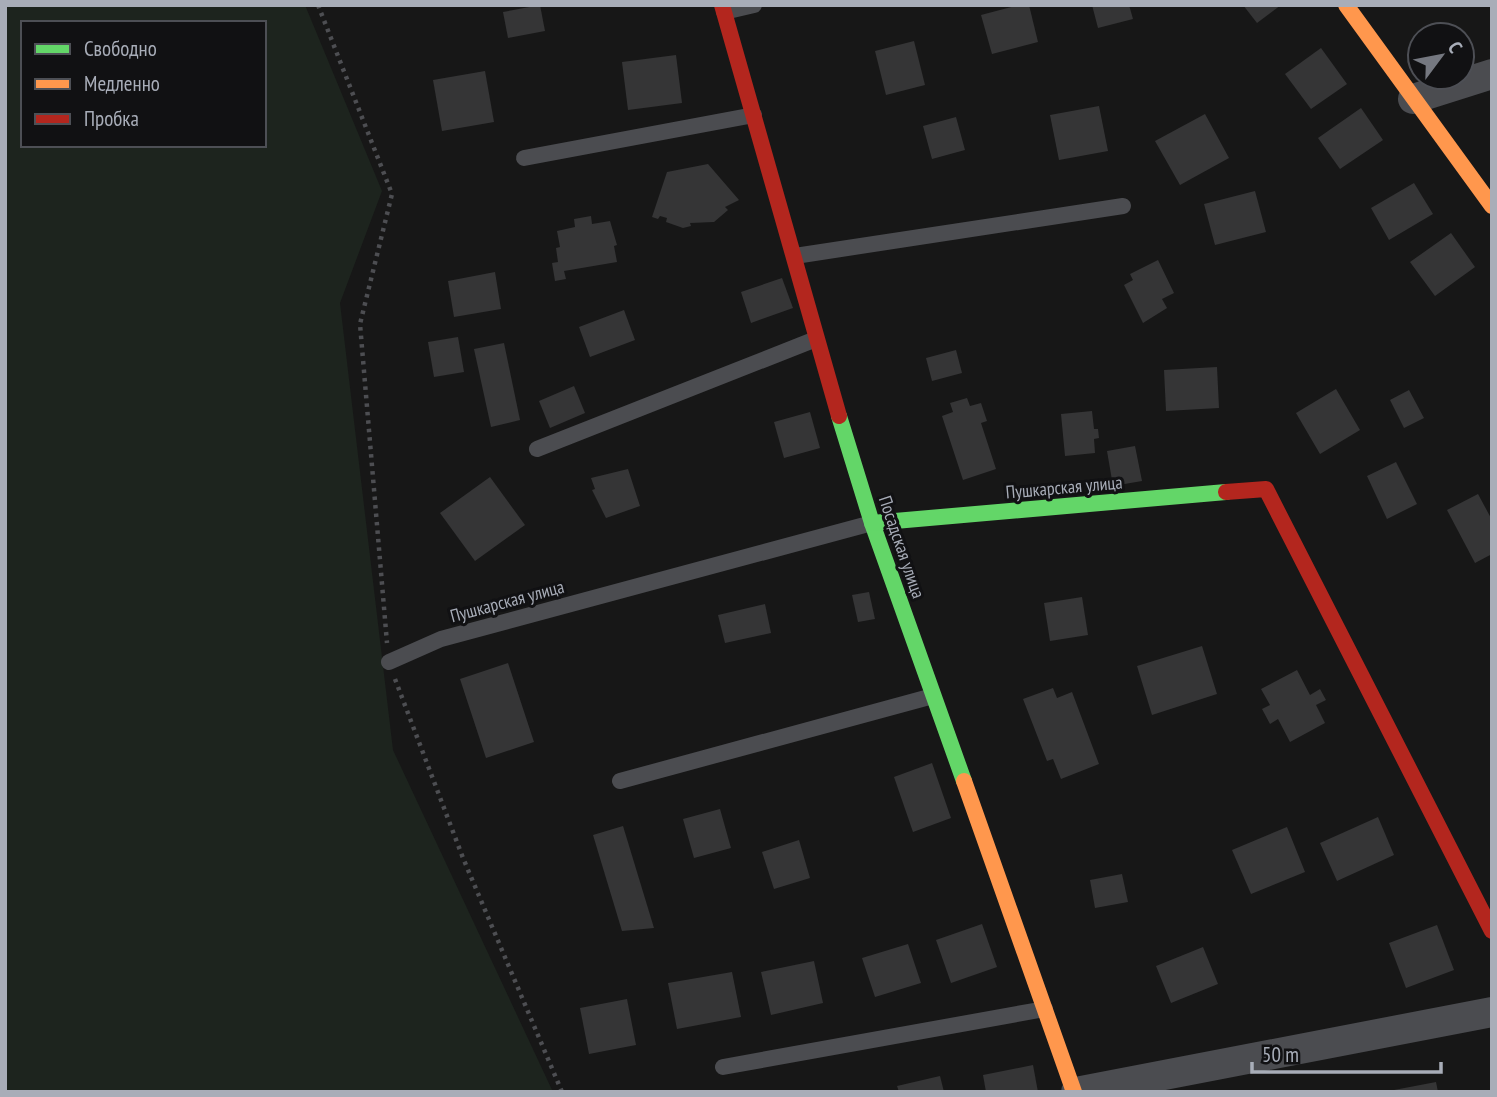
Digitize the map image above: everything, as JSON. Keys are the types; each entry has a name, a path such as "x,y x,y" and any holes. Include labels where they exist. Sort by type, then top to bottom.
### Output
{"street":[{"path":"1346,5 1492,206"},
{"name":"Посадская улица","path":"723,9 795,256 816,339 872,523 1075,1092"},
{"path":"1413,99 1492,74"},
{"name":"Пушкарская улица","path":"872,523 1266,489 1492,931"},
{"path":"1075,1092 1492,1012"}],"lane":[{"path":"723,9 754,5"},
{"path":"524,158 754,115"},
{"path":"795,256 1123,206"},
{"path":"537,449 816,339"},
{"name":"Пушкарская улица","path":"389,662 440,639 872,523"},
{"path":"620,782 933,695"},
{"path":"723,1067 1045,1009"}],"path":[{"path":"318,5 392,194 360,324 389,662 463,858 562,1092"}],"shaded area":[{"path":"5,5 305,5 382,191 340,303 393,750 553,1092 5,1092"}],"building":[{"path":"540,5 545,31 508,38 503,12"},
{"path":"1029,5 1038,42 992,54 981,15"},
{"path":"1092,5 1129,5 1133,19 1098,28"},
{"path":"1243,5 1281,5 1257,23"},
{"path":"914,41 925,85 886,95 875,51"},
{"path":"1321,48 1347,84 1311,109 1285,74"},
{"path":"676,55 682,103 628,110 622,62"},
{"path":"485,71 494,122 442,131 433,80"},
{"path":"1099,106 1108,151 1059,160 1050,115"},
{"path":"1361,108 1383,140 1340,169 1318,138"},
{"path":"1205,114 1229,158 1180,185 1155,141"},
{"path":"956,117 965,150 932,159 923,126"},
{"path":"708,164 739,200 725,207 728,210 714,222 690,223 691,226 683,228 666,222 667,218 652,217 667,172"},
{"path":"1414,183 1433,214 1389,240 1371,208"},
{"path":"1255,191 1266,232 1215,245 1204,204"},
{"path":"591,216 592,224 610,221 617,245 614,246 617,262 564,271 566,279 555,281 552,263 558,262 556,248 560,247 557,231 575,227 574,219"},
{"path":"1451,233 1475,267 1435,296 1410,262"},
{"path":"1158,260 1174,293 1162,299 1167,308 1143,323 1124,285 1133,280 1130,274"},
{"path":"495,272 501,309 454,317 448,281"},
{"path":"782,278 793,308 751,323 741,292"},
{"path":"624,310 635,340 590,357 579,327"},
{"path":"458,337 464,372 434,377 428,342"},
{"path":"504,343 520,420 491,427 474,349"},
{"path":"956,350 962,373 932,381 926,358"},
{"path":"1217,367 1219,408 1166,411 1164,370"},
{"path":"574,386 585,413 550,428 539,401"},
{"path":"1336,389 1360,430 1320,454 1296,413"},
{"path":"1409,390 1424,418 1404,428 1390,400"},
{"path":"967,398 970,406 981,403 987,421 981,423 996,469 963,480 942,416 953,412 950,403"},
{"path":"1092,411 1094,429 1098,429 1099,438 1094,439 1095,453 1065,456 1061,414"},
{"path":"810,412 820,448 784,458 774,422"},
{"path":"1135,446 1142,481 1113,486 1107,451"},
{"path":"1396,462 1417,504 1387,519 1367,476"},
{"path":"628,469 640,506 606,518 592,490 595,489 591,478"},
{"path":"490,477 525,525 475,561 440,513"},
{"path":"1478,494 1492,520 1492,554 1475,563 1447,510"},
{"path":"869,592 875,619 858,622 852,595"},
{"path":"1082,597 1088,635 1050,641 1044,603"},
{"path":"765,604 771,633 725,643 718,615"},
{"path":"1202,646 1217,694 1152,715 1137,666"},
{"path":"508,663 534,742 486,758 460,679"},
{"path":"1297,670 1310,695 1320,689 1326,700 1316,705 1325,723 1290,742 1278,719 1270,724 1262,709 1270,705 1261,689"},
{"path":"1053,688 1057,698 1072,692 1099,764 1061,779 1053,759 1047,761 1023,699"},
{"path":"932,763 951,818 913,832 894,777"},
{"path":"720,809 731,848 694,858 683,819"},
{"path":"1378,817 1394,855 1337,881 1320,843"},
{"path":"623,826 654,928 622,931 593,835"},
{"path":"1287,827 1305,872 1251,894 1232,850"},
{"path":"799,840 810,878 774,889 762,852"},
{"path":"1122,874 1128,902 1095,908 1090,880"},
{"path":"982,924 997,967 951,983 936,940"},
{"path":"1437,925 1454,970 1406,988 1389,943"},
{"path":"908,944 921,983 875,997 862,958"},
{"path":"1203,947 1218,984 1171,1003 1156,966"},
{"path":"814,961 823,1003 771,1015 761,972"},
{"path":"732,972 741,1017 677,1029 668,983"},
{"path":"627,999 636,1045 589,1054 580,1008"},
{"path":"1033,1065 1038,1092 986,1092 983,1075"},
{"path":"940,1076 944,1092 899,1092 897,1086"},
{"path":"1436,1082 1438,1092 1394,1092 1394,1090"}],"traffic: fast":[{"path":"839,416 872,523 964,781"},
{"path":"872,523 1226,492"}],"traffic: slow":[{"path":"1346,5 1492,206"},
{"path":"964,781 1074,1092"}],"traffic: jam":[{"path":"722,5 839,416"},
{"path":"1226,492 1266,489 1492,931"}]}
